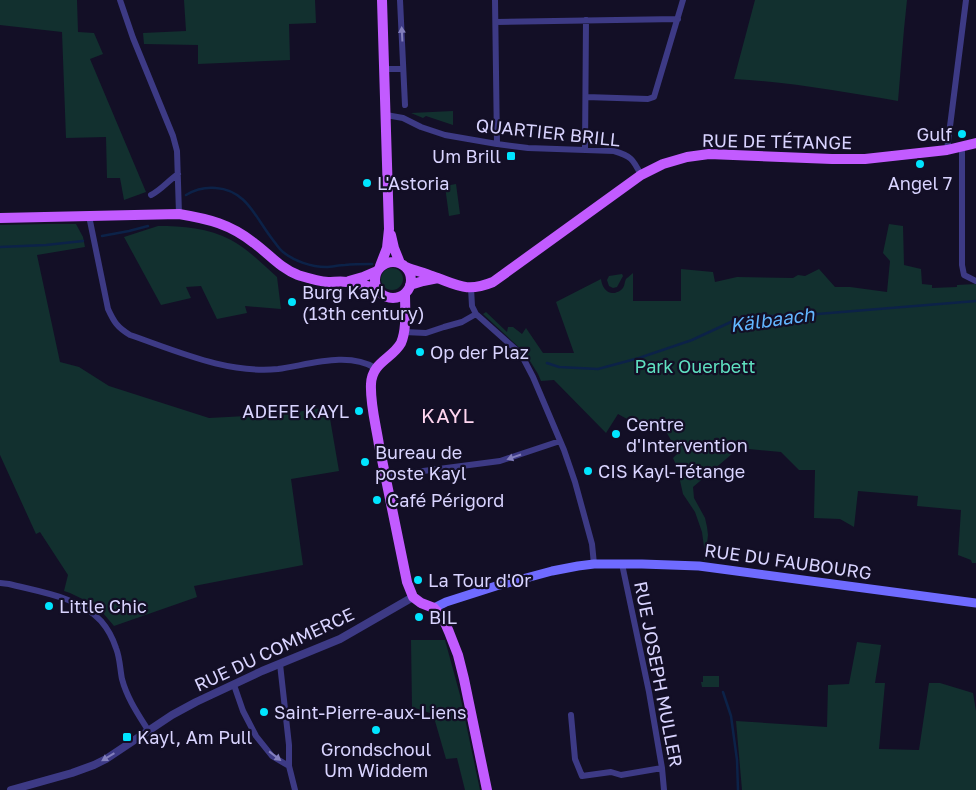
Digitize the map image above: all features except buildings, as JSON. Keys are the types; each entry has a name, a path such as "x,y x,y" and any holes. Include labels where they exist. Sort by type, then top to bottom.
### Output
{"main road":[{"path":"382,0 390,229 394,248 403,265 410,272 411,279 407,290 404,332 401,342 396,350 375,368 370,383 372,406 408,582 413,597 421,603 434,608 443,618 458,655 487,790"},
{"name":"RUE DE TÉTANGE","path":"471,288 481,287 493,282 641,175 662,164 687,157 709,154 832,159 865,158 947,150 976,143"},
{"path":"0,218 179,214 208,219 238,232 279,264 296,274 311,279 346,282 378,289"},
{"path":"390,229 387,248 375,277 375,284 382,294 394,298 423,281 438,278"},
{"path":"346,282 363,277 379,269 386,262 393,261 414,271 422,272 460,287 471,288"},
{"path":"388,297 404,321"},
{"path":"434,608 446,602 519,580 552,571 594,564"},
{"name":"RUE DU FAUBOURG","path":"594,564 699,566 976,604"}],"street":[{"path":"120,0 133,38 173,136 177,151 179,214"},
{"path":"400,0 405,105"},
{"path":"496,0 497,144"},
{"path":"586,98 648,99 654,97 683,0"},
{"path":"947,150 966,0"},
{"path":"496,22 678,19"},
{"path":"585,150 586,20"},
{"path":"384,69 403,69"},
{"name":"QUARTIER BRILL","path":"386,115 403,118 421,127 445,135 497,144 528,148 614,151 626,154 634,161 641,175"},
{"path":"962,147 962,265 964,275 976,281"},
{"path":"151,195 160,190 178,174"},
{"path":"89,216 108,309 119,329 130,335 220,365 240,368 278,369 337,360 367,363 375,368"},
{"path":"471,288 471,300 476,314 521,354 534,377 575,482 592,544 594,564"},
{"path":"404,332 426,334 466,320 476,314"},
{"path":"385,476 500,461 560,441"},
{"name":"RUE JOSEPH MULLER","path":"622,564 649,692 664,790"},
{"path":"0,583 67,599 86,609 102,621 111,635 117,650 122,678 128,696 138,716 148,730"},
{"name":"RUE DU COMMERCE","path":"11,790 94,765 172,715 196,702 262,671 340,639 413,597"},
{"path":"280,664 290,766 295,790"},
{"path":"234,685 243,710 256,736 272,756 290,766"},
{"path":"572,715 575,759 582,776 611,772 621,775 662,768"}],"green space":[{"path":"0,0 77,0 78,32 94,33 103,54 90,59 146,192 124,200 120,178 107,178 106,137 66,138 62,32 0,25"},
{"path":"184,0 315,0 316,23 289,24 290,60 198,64 198,45 144,44 143,33 186,31"},
{"path":"755,0 907,0 898,101 796,85 734,79"},
{"path":"453,111 453,125 426,116 423,118 411,113"},
{"path":"456,184 460,214 449,216 445,186"},
{"path":"76,224 83,237 85,247 37,255 60,362 79,367 109,386 209,418 284,414 328,407 339,471 291,479 303,565 194,586 197,597 114,626 97,606 64,591 68,575 40,532 36,534 0,455 0,225"},
{"name":"Park Ouerbett","path":"889,224 903,226 904,265 921,269 922,284 932,285 932,288 976,284 976,563 972,563 971,560 958,555 961,510 917,506 918,496 858,491 854,527 840,519 814,518 815,470 799,470 781,452 739,448 693,487 694,498 705,518 707,527 708,535 704,560 702,532 695,512 683,494 673,458 678,453 662,424 655,428 646,420 636,424 618,414 606,433 554,380 541,381 525,353 483,314 486,312 507,332 508,327 513,327 522,334 526,328 543,353 574,353 556,302 601,279 605,289 613,293 622,289 626,279 633,273 633,301 681,301 681,269 713,272 715,282 737,277 793,278 798,275 805,276 819,269 835,287 887,292 890,261 883,253"},
{"path":"158,226 205,230 223,236 243,248 277,277 281,309 245,306 247,313 217,319 201,286 186,287 191,298 161,305 124,237"},
{"path":"392,268 400,271 403,279 400,287 392,290 384,287 381,279 384,271"},
{"path":"622,274 623,276 617,287 609,286 607,280 609,276"},
{"path":"411,640 445,640 460,695 480,790 465,790 457,758 446,759 433,714 412,707"},
{"path":"857,642 881,645 875,683 885,683 879,749 919,750 929,683 940,683 973,693 976,711 976,790 742,790 736,721 827,727 828,685 849,684"},
{"path":"703,676 719,676 719,687 702,687"}],"waterway":[{"name":"Kälbaach","path":"186,195 208,188 227,190 236,194 250,207 280,249 303,263 326,267 372,264"},
{"name":"Kälbaach","path":"102,236 148,226"},
{"name":"Kälbaach","path":"0,247 83,241"},
{"name":"Kälbaach","path":"547,363 559,367 598,369 639,358 692,340 733,321 754,322 770,316 793,316 976,301"},
{"path":"723,692 731,716 737,760 738,790"}],"place":[{"name":"Gulf","path":"962,134"},
{"name":"Um Brill","path":"511,156"},
{"name":"Angel 7","path":"920,164"},
{"name":"L'Astoria","path":"367,183"},
{"name":"Burg Kayl (13th century)","path":"292,302"},
{"name":"Op der Plaz","path":"420,352"},
{"name":"ADEFE KAYL","path":"359,411"},
{"name":"Centre d'Intervention","path":"616,434"},
{"name":"Bureau de poste Kayl","path":"365,462"},
{"name":"CIS Kayl-Tétange","path":"588,471"},
{"name":"Café Périgord","path":"377,500"},
{"name":"La Tour d'Or","path":"418,580"},
{"name":"Little Chic","path":"49,606"},
{"name":"BIL","path":"419,617"},
{"name":"Saint-Pierre-aux-Liens","path":"264,712"},
{"name":"Grondschoul Um Widdem","path":"376,730"},
{"name":"Kayl, Am Pull","path":"127,737"}],"district":[{"name":"KAYL","path":"448,415"}]}
